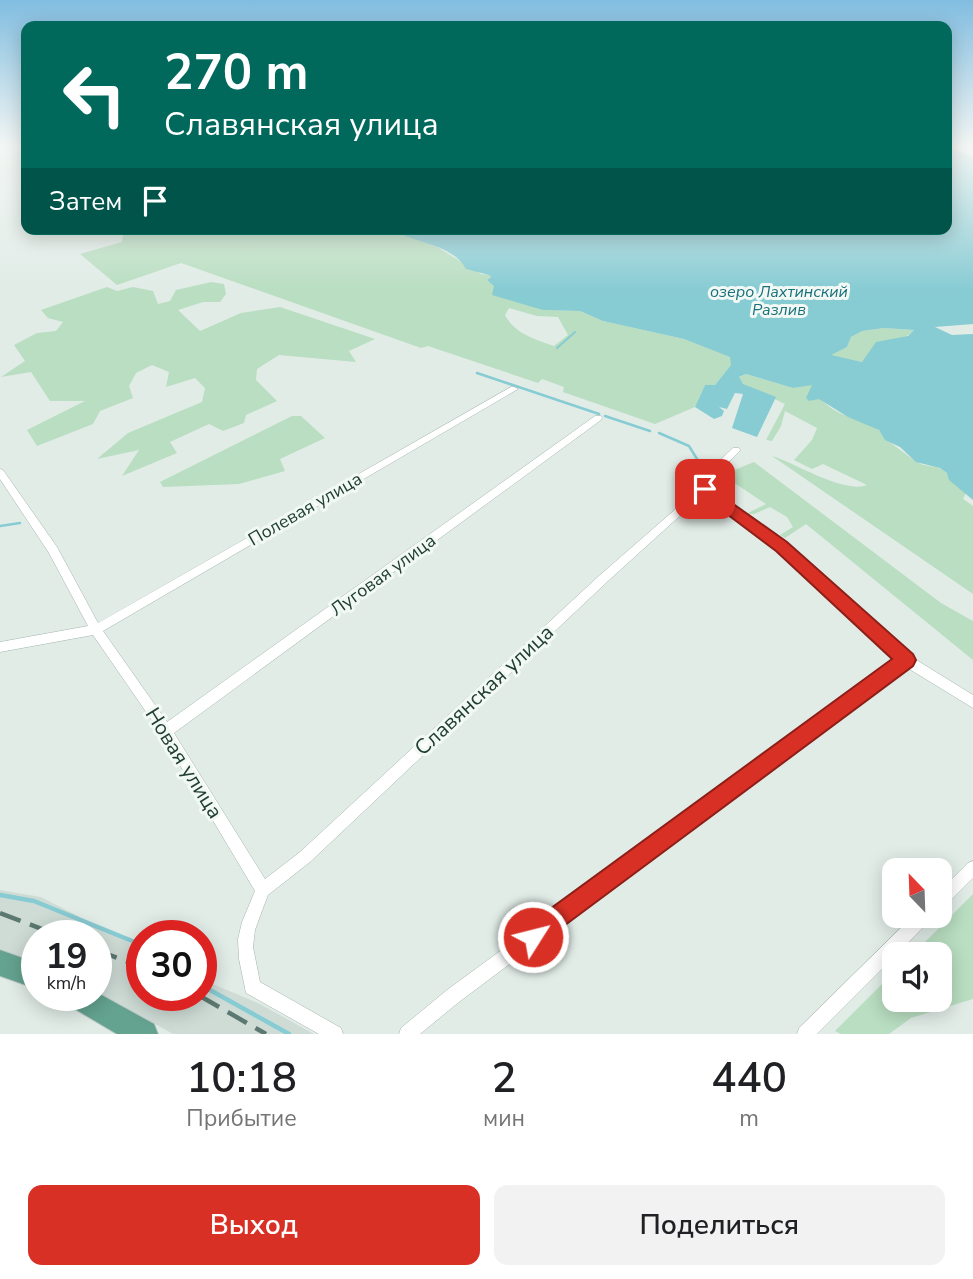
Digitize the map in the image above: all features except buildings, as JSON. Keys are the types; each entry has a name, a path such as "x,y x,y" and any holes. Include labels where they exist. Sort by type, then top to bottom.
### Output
{"main road":[{"path":"0,963 21,970"},
{"path":"103,1011 144,1034"}],"street":[{"name":"Полевая улица","path":"0,647 96,630 514,389"},
{"name":"Луговая улица","path":"166,731 598,418"},
{"name":"Славянская улица","path":"262,890 306,856 604,578 705,489 717,468 736,450"},
{"name":"Новая улица","path":"0,472 53,550 96,630 166,731 262,890"},
{"path":"705,489 782,547 906,660 973,702"},
{"path":"407,1034 453,996 906,660"},
{"path":"952,889 973,868"},
{"path":"262,890 250,922 245,951 252,987 334,1034"},
{"path":"805,1034 912,928"}],"shaded area":[{"path":"0,890 41,897 86,920 21,920 21,959 0,951"},
{"path":"112,934 126,941 126,1008 112,1000"},
{"path":"217,986 260,1004 314,1034 173,1034 132,1011 217,1011"}],"green space":[{"path":"123,235 406,235 439,248 481,274 489,275 491,277 487,280 494,285 494,290 543,310 580,311 603,321 684,339 731,357 731,365 715,385 705,385 695,407 655,424 563,392 564,387 542,379 538,383 428,346 421,348 181,263 117,285 80,254 122,242","holes":["509,308 537,316 558,317 568,335 554,346 520,331 505,315"]},
{"path":"211,282 224,284 226,294 220,302 203,302 178,310 200,331 241,313 280,307 375,339 349,351 356,362 279,355 257,369 256,380 277,401 246,415 244,423 223,431 209,424 170,442 177,453 122,476 139,450 97,459 128,433 202,402 205,388 195,378 166,387 169,372 152,365 136,373 129,386 133,398 100,411 93,424 37,446 27,430 85,401 50,401 31,372 1,377 25,361 14,345 37,333 56,331 63,322 48,318 41,310 107,287 117,291 133,287 153,291 158,304 170,301 176,290"},
{"path":"884,328 914,330 875,351 862,362 831,356 831,353 847,347 851,337 862,331"},
{"path":"746,374 793,388 813,384 831,408 877,429 888,441 917,462 940,468 949,475 966,493 963,499 973,506 973,594 772,456 833,482 857,487 867,485 823,464 812,469 794,460 812,440 817,428 785,411 781,426 772,441 766,440 785,404 743,384 738,378"},
{"path":"292,416 301,416 325,438 280,459 285,471 239,484 163,487 160,482"},
{"path":"754,462 941,603 973,621 973,660 806,524 785,538 780,535 793,527 787,517 770,507 754,514 746,514 766,504 736,484 721,494 714,489 727,473"},
{"path":"973,894 973,999 952,1005 952,942 925,942 939,928 952,928 952,915"},
{"path":"882,984 882,1012 931,1012 911,1018 889,1034 841,1034 835,1031"}],"water":[{"name":"озеро Лахтинский Разлив","path":"952,194 973,194 973,324 935,327 952,335 973,334 973,500 949,480 947,473 940,468 916,462 900,447 885,440 879,430 848,417 819,399 809,401 806,398 812,385 793,388 746,374 739,377 743,384 776,397 757,437 732,428 743,394 735,393 727,409 719,407 724,411 722,416 714,419 695,407 705,385 715,385 731,365 730,357 684,339 603,321 580,311 543,310 492,295 494,286 487,280 491,277 489,275 466,269 452,254 403,235 952,235","holes":["884,328 914,330 908,336 876,342 862,362 831,355 847,347 851,337 862,331"]}],"waterway":[{"path":"557,348 575,332"},
{"path":"477,373 599,414"},
{"path":"605,416 650,431"},
{"path":"659,433 689,446 697,459 709,467"},
{"path":"0,526 20,523"},
{"path":"0,895 34,901 126,938"},
{"path":"217,994 289,1034"}],"railway":[{"path":"0,913 21,921"},
{"path":"112,956 126,961"},
{"path":"217,1006 266,1034"}],"route":[{"path":"533,937 906,660 849,605 782,547 705,489"}]}
